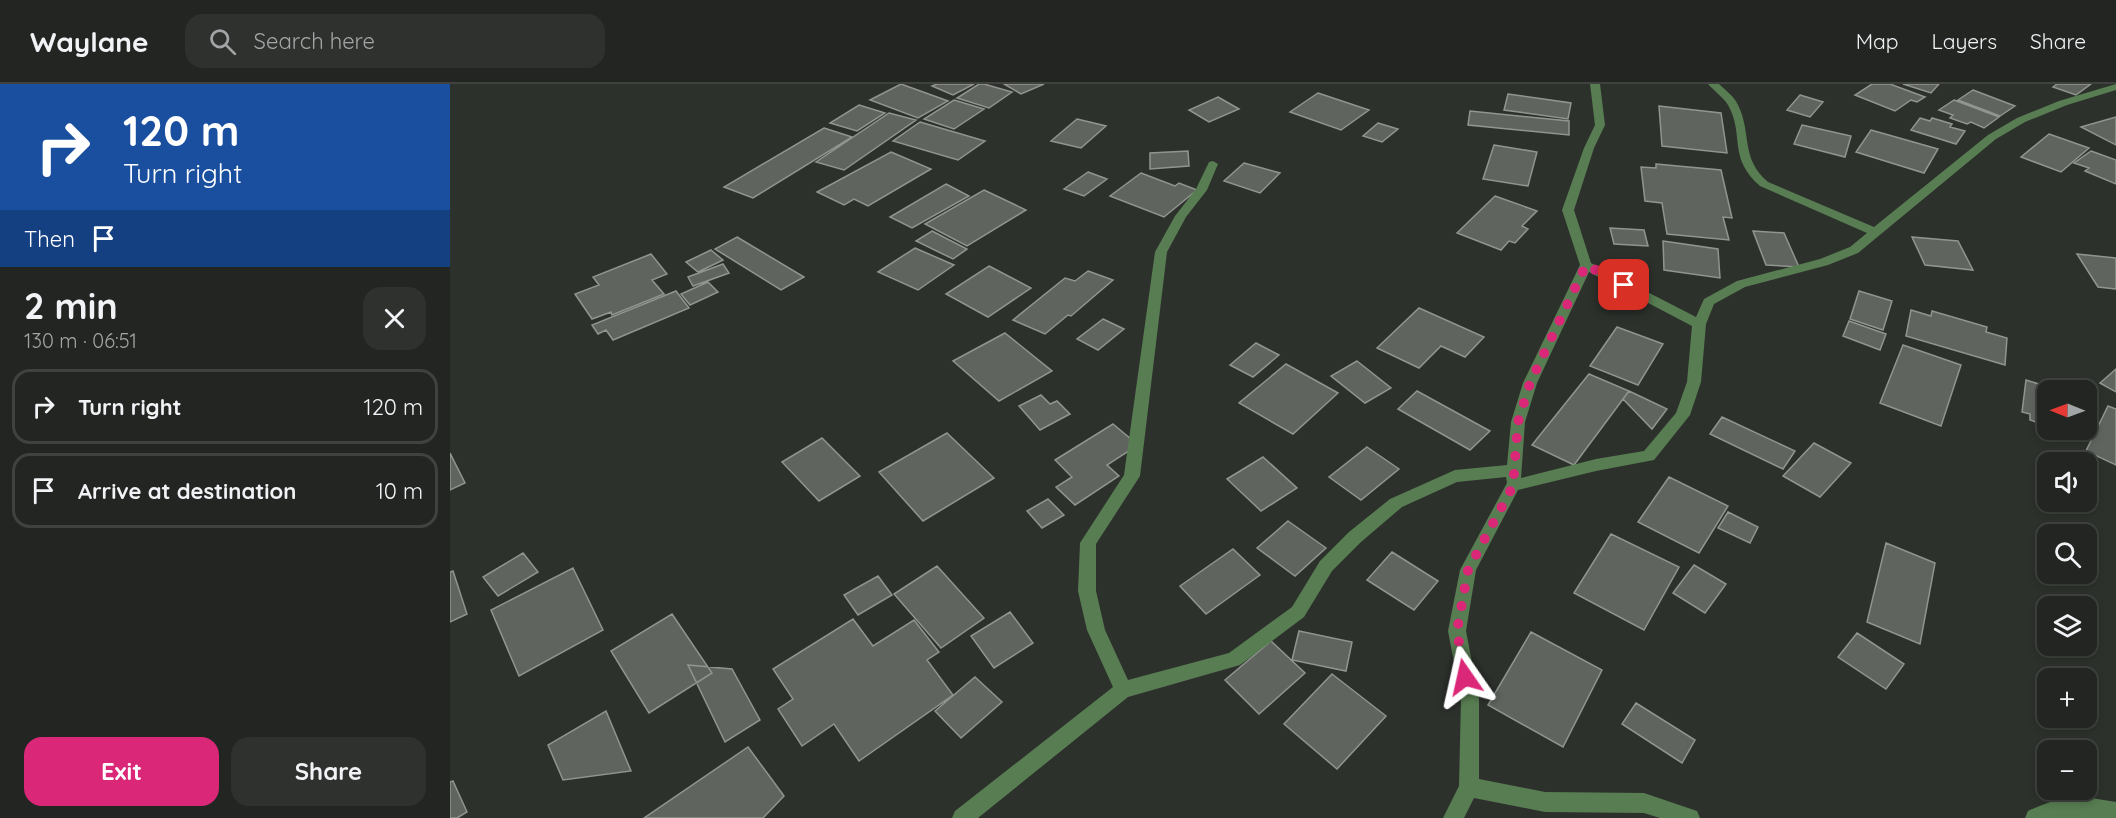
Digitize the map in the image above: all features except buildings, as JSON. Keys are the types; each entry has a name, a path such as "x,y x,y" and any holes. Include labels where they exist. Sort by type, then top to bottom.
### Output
{"street":[{"path":"1453,818 1469,787 1470,699 1457,631 1468,570 1513,478 1518,422 1530,383 1586,265 1568,210 1589,147 1600,125 1595,84"},
{"path":"1713,84 1732,105 1746,165 1753,176 1764,184 1875,232"},
{"path":"962,818 1123,690 1234,659 1298,612 1326,566 1355,537 1396,503 1455,476 1513,478 1649,456 1683,415 1695,382 1699,324 1709,302 1741,284 1824,262 1854,250 1992,137 2021,120 2063,103 2116,87"},
{"path":"1123,690 1096,630 1087,591 1088,543 1132,476 1161,252 1176,224 1201,190 1213,164"},
{"path":"1586,265 1699,324"},
{"path":"1469,787 1545,802 1644,803 1690,818"},
{"path":"2035,818 2046,812 2072,806 2116,812"}],"route":[{"path":"1465,677 1457,631 1468,570 1513,486 1518,422 1530,383 1586,265 1624,285"}]}
